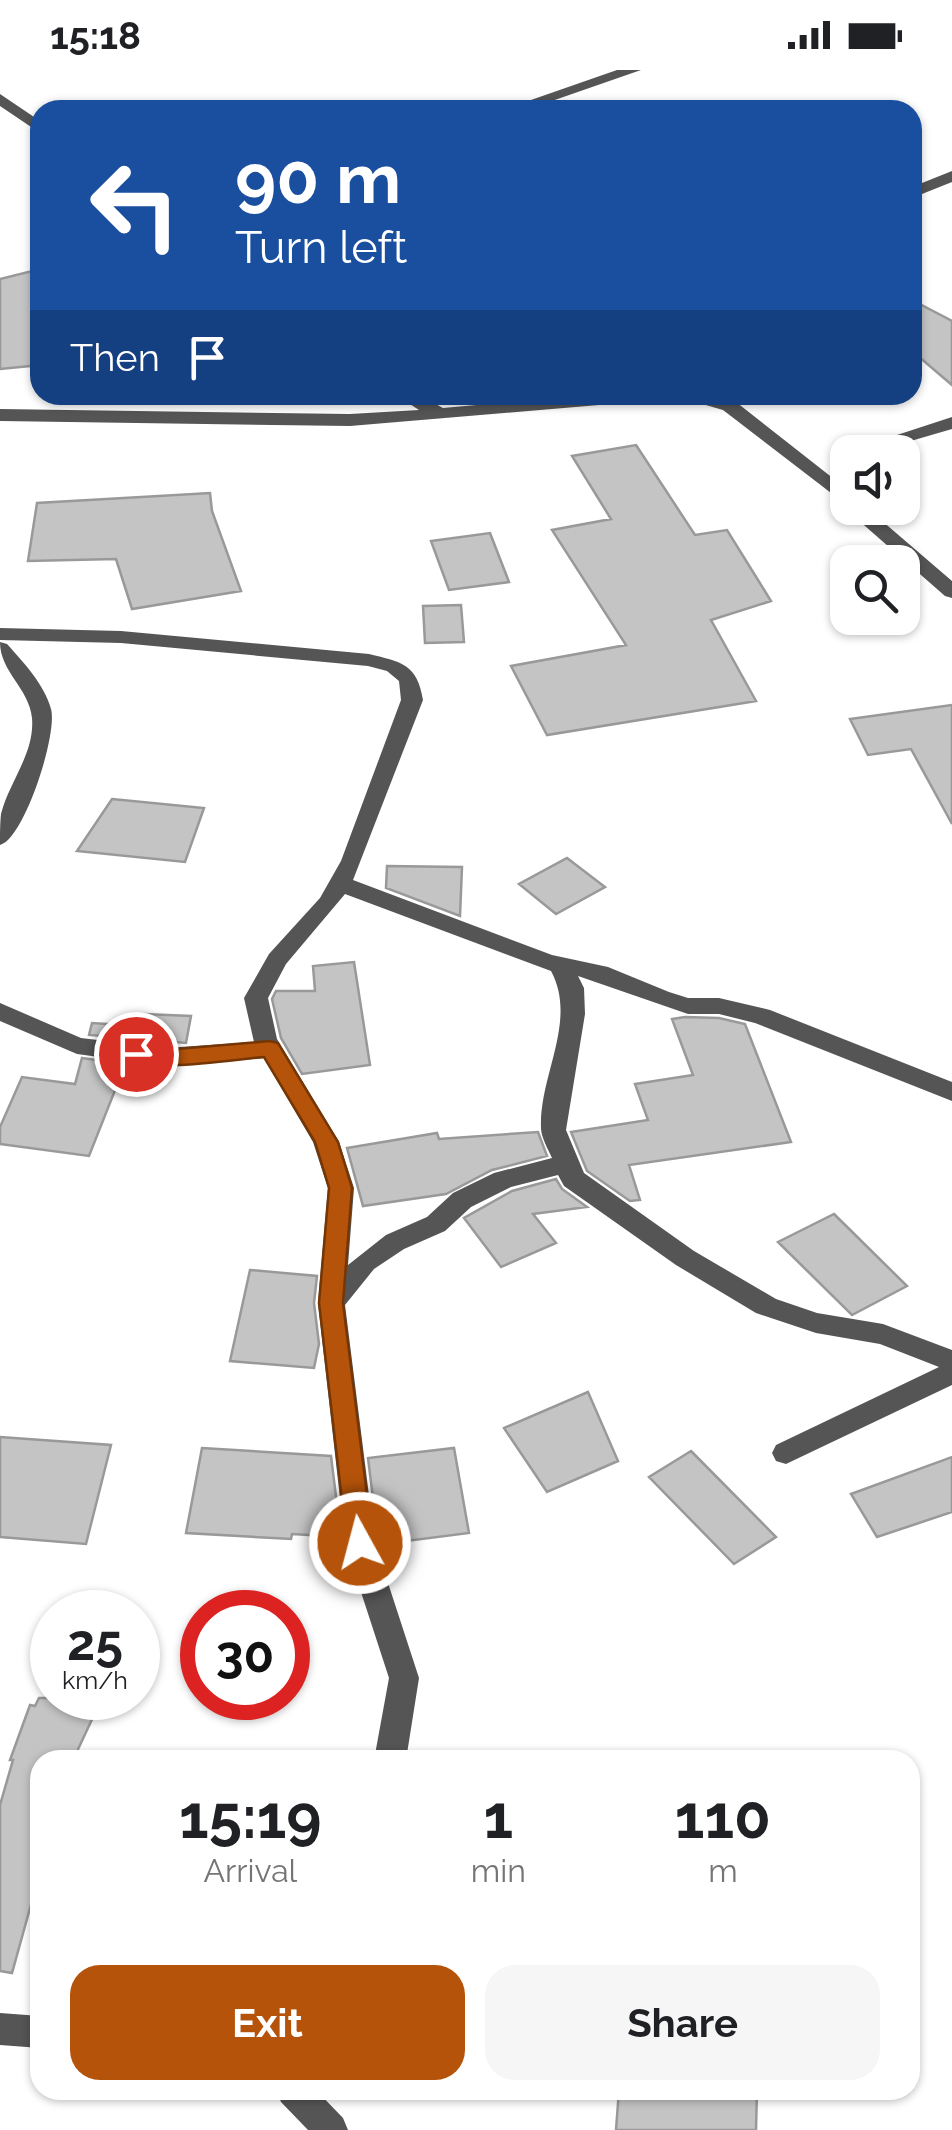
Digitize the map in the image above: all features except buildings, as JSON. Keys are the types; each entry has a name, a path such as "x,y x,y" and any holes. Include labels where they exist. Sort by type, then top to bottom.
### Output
{"street":[{"path":"541,100 633,70"},
{"path":"0,100 30,121"},
{"path":"922,188 952,176"},
{"path":"423,405 440,414"},
{"path":"0,415 350,420 538,405"},
{"path":"725,405 830,484"},
{"path":"913,435 952,424"},
{"path":"809,466 830,459"},
{"path":"875,525 952,592"},
{"path":"0,634 121,637 369,660 394,667 409,680 412,700 352,862 329,902 277,960 256,998 270,1049 326,1142 341,1188 331,1303 360,1543 404,1678 392,1750"},
{"path":"0,648 24,676 43,721 24,792 0,838"},
{"path":"339,884 560,966 600,973 688,1006 719,1006 762,1016 952,1092"},
{"path":"560,966 572,988 573,1014 553,1130 573,1179 685,1258 766,1306 816,1323 883,1334 952,1362"},
{"path":"0,1011 77,1046 165,1058 270,1049"},
{"path":"331,1303 364,1262 395,1242 436,1224 462,1200 503,1180 567,1163"},
{"path":"786,1454 952,1373"},
{"path":"0,2029 30,2031"},
{"path":"302,2100 331,2130"}],"route":[{"path":"136,1054 165,1058 270,1049 326,1142 341,1188 331,1303 360,1543"}]}
